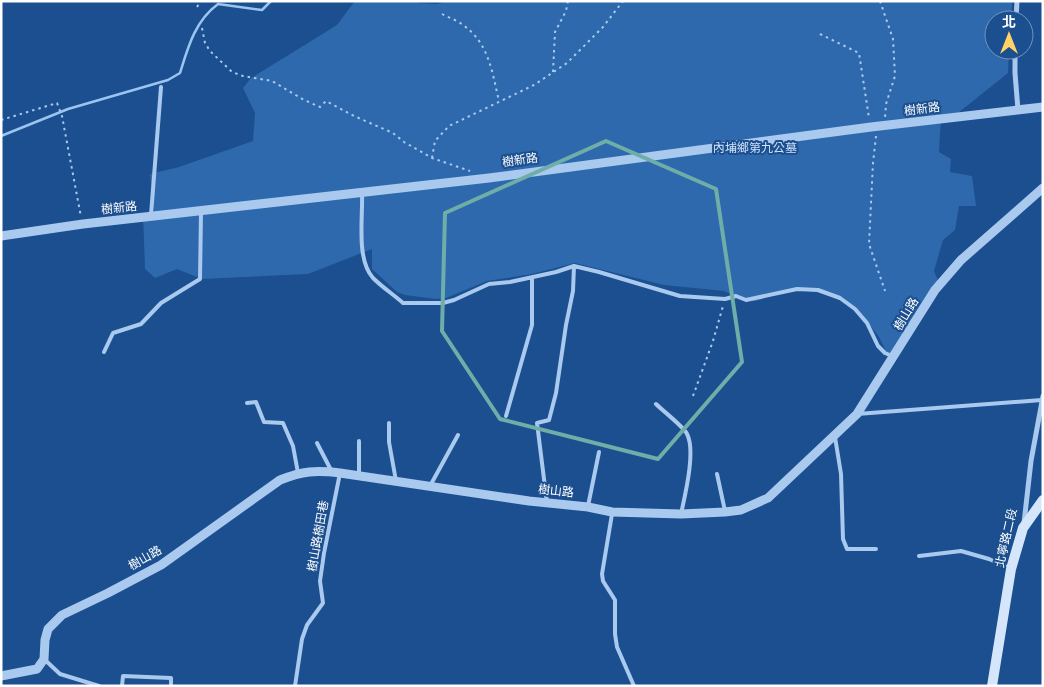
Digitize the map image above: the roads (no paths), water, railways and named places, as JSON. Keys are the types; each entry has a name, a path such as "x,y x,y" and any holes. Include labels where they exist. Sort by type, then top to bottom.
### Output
{"main road":[{"path":"1023,528 1043,500"},
{"name":"北寧路二段","path":"992,686 1011,569 1023,528"}],"street":[{"path":"1016,60 1018,110"},
{"name":"樹新路","path":"1,236 83,224 489,178 871,127 1043,107"},
{"name":"樹山路","path":"44,659 45,640 48,629 62,615 108,594 161,566 273,485 298,473 336,472 547,503 588,507 612,512 680,514 726,512 741,510 768,498 857,414 935,290 945,278 961,260 1043,188"},
{"name":"北寧路二段","path":"1023,528 1042,398"},
{"path":"1,676 36,669 44,659"}],"lane":[{"path":"151,217 161,87"},
{"path":"362,192 364,261 372,277 403,303 444,302 489,284 532,277 574,266 680,296 726,299 736,296 746,300 797,289 818,290 840,298 855,309 866,323 878,346 894,357"},
{"path":"104,352 113,333 141,324 161,303 200,279 201,212"},
{"path":"547,503 537,423 549,420 556,392 573,291 574,266"},
{"path":"506,416 532,325 532,277"},
{"path":"857,414 1042,398"},
{"path":"246,402 256,402 264,422 283,423 293,446 298,473"},
{"path":"656,404 687,434 691,453 680,514"},
{"path":"388,423 389,442 396,481"},
{"path":"430,486 458,435"},
{"path":"835,435 841,474 843,539 848,549 876,549"},
{"path":"359,441 359,476"},
{"path":"317,443 336,472"},
{"path":"588,507 599,452"},
{"name":"樹山路樹田巷","path":"294,686 302,638 307,625 323,603 320,581 336,472"},
{"path":"717,474 726,512"},
{"path":"612,512 602,574 603,581 614,600 614,634 617,647 634,686"},
{"path":"919,556 961,551 989,559 1011,569"},
{"path":"44,659 60,674 99,686"},
{"path":"122,686 123,676 171,678 171,686"}],"waterway":[{"path":"1,136 68,109 168,80 180,73 193,35 203,18 218,4 262,10 271,1"}],"park label":[{"name":"內埔鄉第九公墓","path":"755,148"}]}
